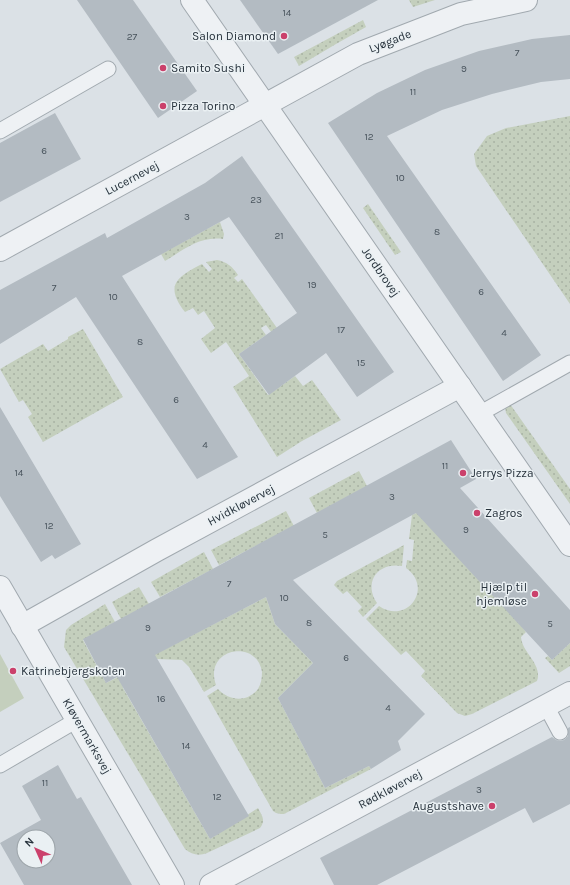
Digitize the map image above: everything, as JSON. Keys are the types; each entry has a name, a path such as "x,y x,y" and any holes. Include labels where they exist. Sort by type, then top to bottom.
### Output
{"street":[{"name":"Jordbrovej","path":"192,0 570,545"},
{"name":"Lyøgade","path":"265,106 358,54 461,14 526,0"},
{"name":"Lucernevej","path":"0,250 265,106"},
{"name":"Hvidkløvervej","path":"22,626 157,550 460,386"},
{"name":"Kløvermarksvej","path":"0,587 173,885"},
{"name":"Rødkløvervej","path":"211,885 570,693"}],"lane":[{"path":"0,131 108,69"},
{"path":"479,414 570,363"},
{"path":"546,706 560,732"},
{"path":"0,765 77,720"}],"green space":[{"path":"409,0 435,0 413,7"},
{"path":"363,20 366,27 299,66 294,57"},
{"path":"570,116 570,304 476,166 474,154 487,136 506,128"},
{"path":"368,204 401,252 395,255 363,208"},
{"path":"220,222 224,234 223,239 207,239 200,241 165,261 161,254"},
{"path":"217,260 226,263 234,269 238,275 234,278 238,282 242,279 277,328 272,333 266,325 261,328 266,335 239,354 268,395 295,376 303,386 312,380 341,420 302,441 277,457 233,387 249,376 226,342 211,353 201,339 215,328 204,311 198,315 193,308 185,312 175,295 176,283 186,273 202,264 209,272 212,269 206,262"},
{"path":"83,329 123,397 43,442 28,417 32,414 23,400 19,402 0,369 43,344 48,351 68,339 68,337"},
{"path":"510,404 570,489 570,504 506,413 505,407"},
{"path":"359,471 367,486 317,513 309,498"},
{"path":"424,509 526,632 521,637 522,643 537,669 537,681 472,714 465,716 457,713 421,676 425,671 406,651 401,655 366,619 379,606 389,611 399,611 407,608 414,602 418,585 414,576 406,568 407,560 412,561 414,540 409,539 412,515"},
{"path":"286,511 294,526 219,565 211,550"},
{"path":"404,545 402,566 386,567 375,575 372,581 372,588 373,595 377,603 363,617 358,611 362,607 347,591 343,594 334,585 337,581"},
{"path":"204,552 213,569 160,597 151,582"},
{"path":"139,587 149,604 121,619 112,602"},
{"path":"266,597 275,624 313,663 278,698 325,788 369,766 371,769 284,814 278,814 273,811 207,696 218,689 227,696 238,699 249,697 254,694 262,679 262,672 258,661 251,654 242,651 232,652 224,656 217,663 214,672 216,685 204,692 189,667 182,660 156,659 142,661"},
{"path":"105,604 115,622 83,640 106,683 122,675 123,688 210,839 258,808 263,820 260,828 204,854 193,854 185,849 64,647 66,630 71,625"},
{"path":"570,643 570,666 559,673 545,658 548,656 552,660"},
{"path":"0,654 24,698 0,712"}],"building":[{"path":"77,0 133,0 197,91 158,118"},
{"path":"240,0 378,0 278,54"},
{"path":"570,35 570,79 541,82 492,94 442,110 387,136 541,355 503,381 328,123 377,93 425,70 479,51 532,39"},
{"path":"55,113 81,159 0,202 0,143"},
{"path":"242,156 394,372 357,397 326,353 269,395 239,354 297,313 229,217 122,276 238,457 197,479 76,297 0,344 0,290 105,233 107,238 205,183"},
{"path":"0,407 81,544 55,559 52,555 41,562 0,496"},
{"path":"451,440 476,479 460,488 570,610 570,643 552,660 416,513 293,580 425,714 398,741 401,750 371,769 369,766 325,788 278,698 313,663 275,624 266,597 155,655 249,816 210,839 117,677 106,683 83,639"},
{"name":"Augustshave","path":"570,727 570,804 533,823 525,808 377,885 334,885 320,858 552,737 560,741 564,740 568,736 568,728"},
{"path":"58,765 77,799 81,797 132,885 24,885 0,843 16,834 16,869 56,869 56,829 25,829 41,820 22,786"}],"place":[{"name":"Salon Diamond","path":"284,36"},
{"name":"Samito Sushi","path":"163,68"},
{"name":"Pizza Torino","path":"163,106"},
{"name":"Jerrys Pizza","path":"463,473"},
{"name":"Zagros","path":"477,513"},
{"name":"Hjælp til hjemløse","path":"535,594"},
{"name":"Katrinebjergskolen","path":"13,671"},
{"name":"Augustshave","path":"492,806"}]}
